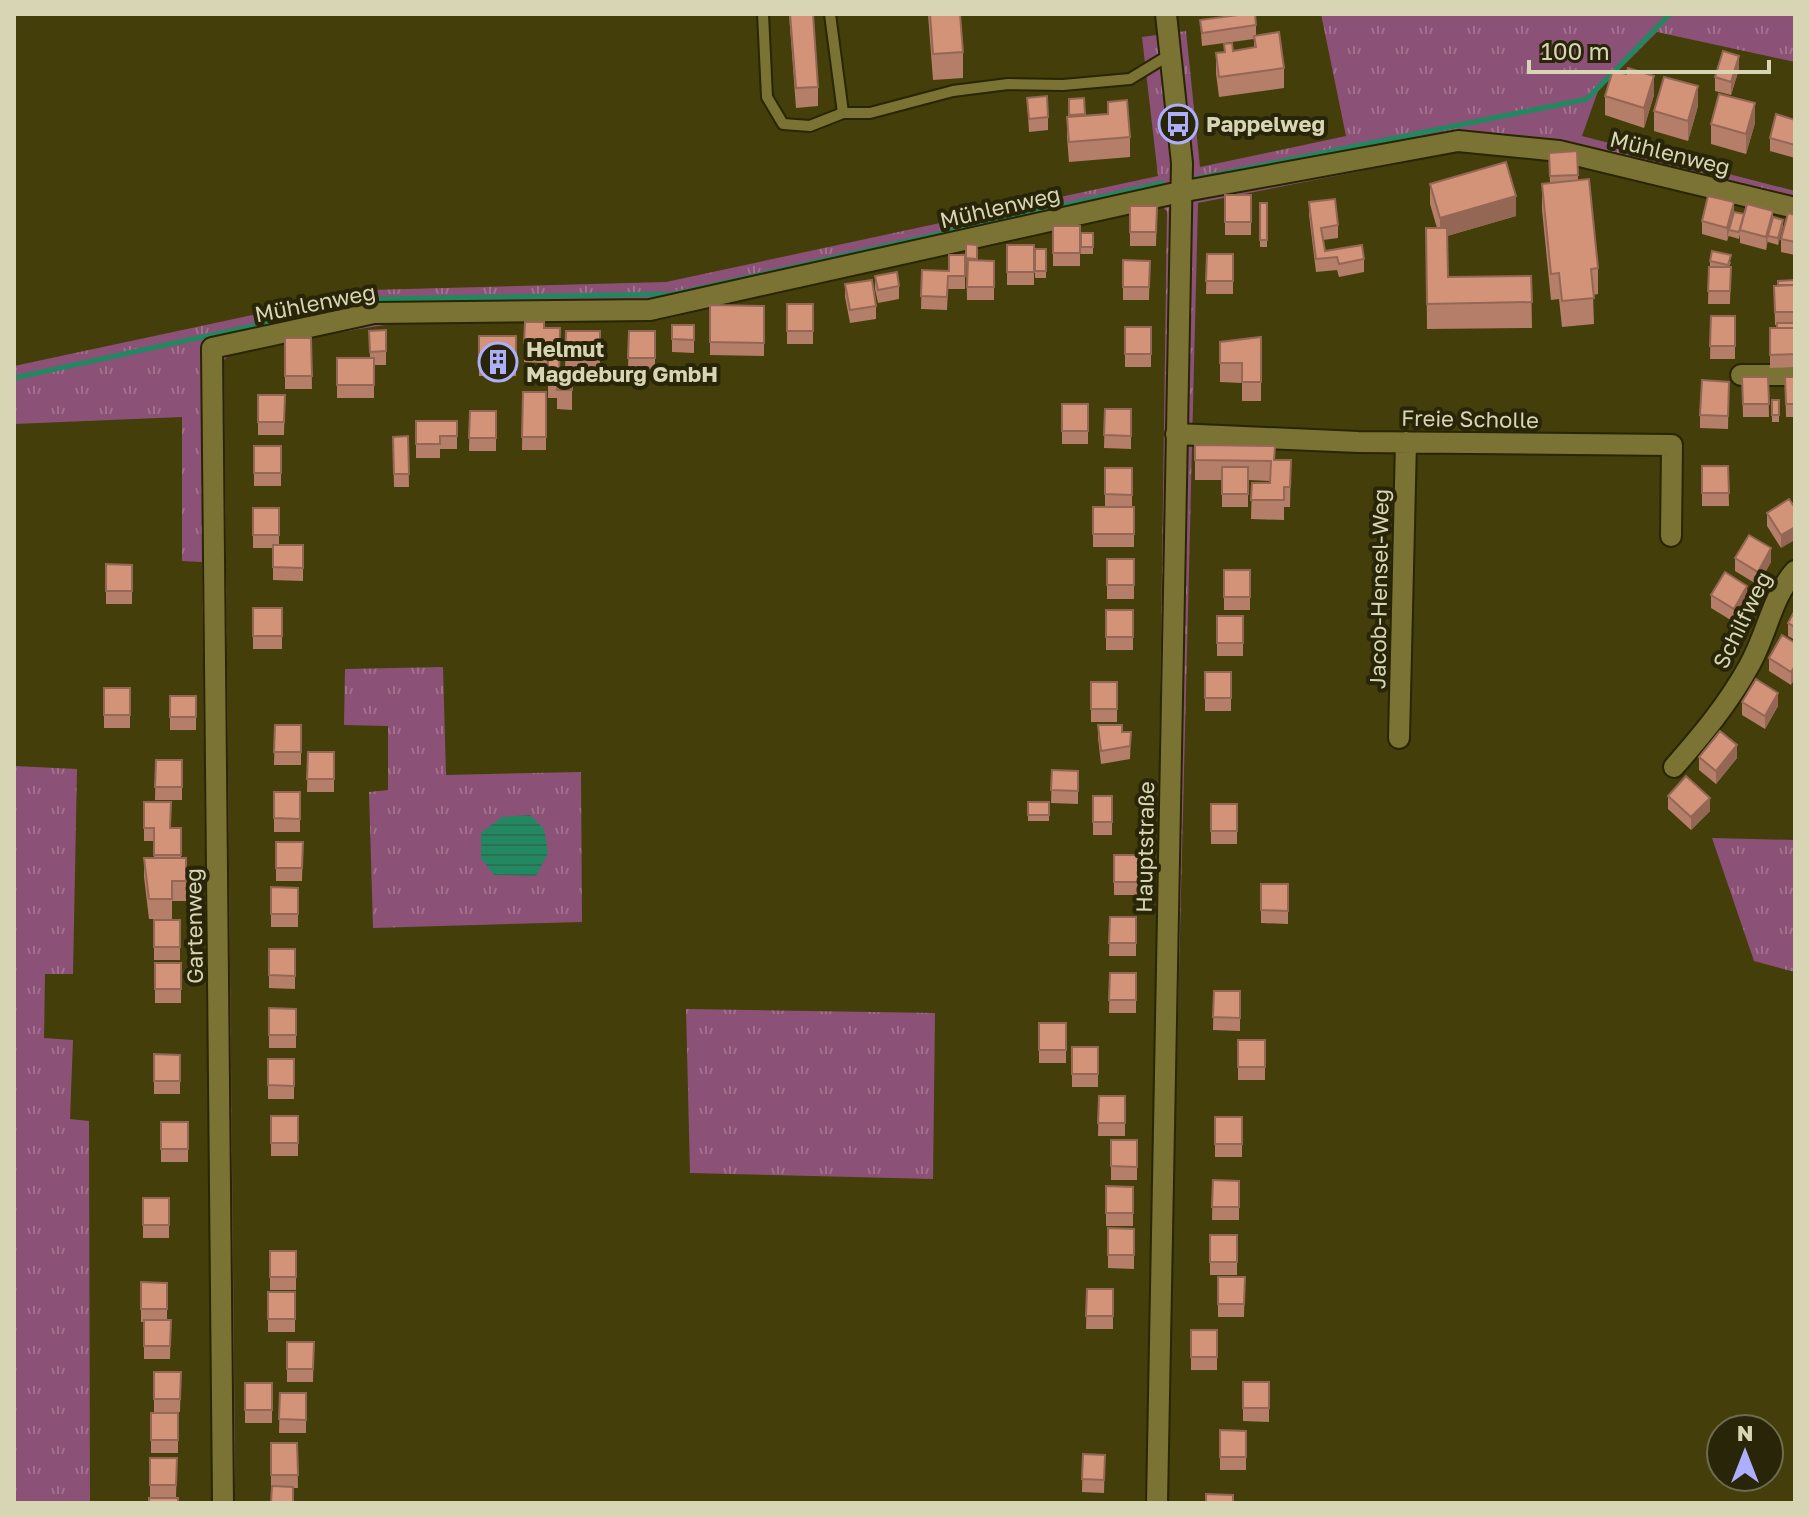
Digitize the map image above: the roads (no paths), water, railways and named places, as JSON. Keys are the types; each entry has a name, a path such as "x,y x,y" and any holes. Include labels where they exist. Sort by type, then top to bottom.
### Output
{"street":[{"path":"1166,14 1182,163 1180,192"},
{"name":"Mühlenweg","path":"212,348 374,313 650,310 1180,192 1458,141 1559,151 1795,208"},
{"name":"Hauptstraße","path":"1157,1503 1180,192"},
{"name":"Gartenweg","path":"212,348 223,1503"},
{"path":"1741,375 1795,375"},
{"name":"Freie Scholle","path":"1176,434 1406,442 1672,445 1671,536"},
{"name":"Jacob-Hensel-Weg","path":"1399,738 1406,442"},
{"name":"Schilfweg","path":"1674,767 1715,721 1751,664 1782,586 1795,571"}],"lane":[{"path":"763,14 767,97 783,124 810,126 843,113 870,113 953,91 1008,84 1063,85 1130,79 1171,54"},
{"path":"830,14 843,113"}],"waterway":[{"path":"1194,179 1587,99 1670,14"},
{"path":"14,378 376,299 674,294 1162,183"}],"place":[{"name":"Pappelweg","path":"1178,124"},
{"name":"Helmut Magdeburg GmbH","path":"498,362"}]}
